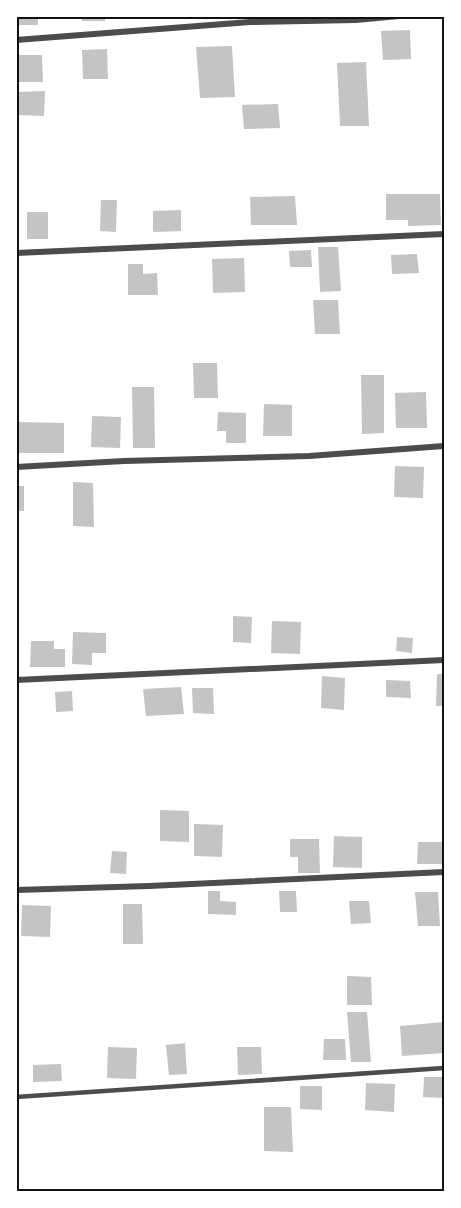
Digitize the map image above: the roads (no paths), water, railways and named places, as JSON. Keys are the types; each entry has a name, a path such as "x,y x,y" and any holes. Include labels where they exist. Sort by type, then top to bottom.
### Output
{"street":[{"path":"16,40 250,22 356,20 399,16"},
{"path":"16,253 444,234"},
{"path":"16,467 124,461 309,456 444,446"},
{"path":"16,680 444,660"},
{"path":"16,890 444,872"}],"lane":[{"path":"16,1097 444,1068"}]}
